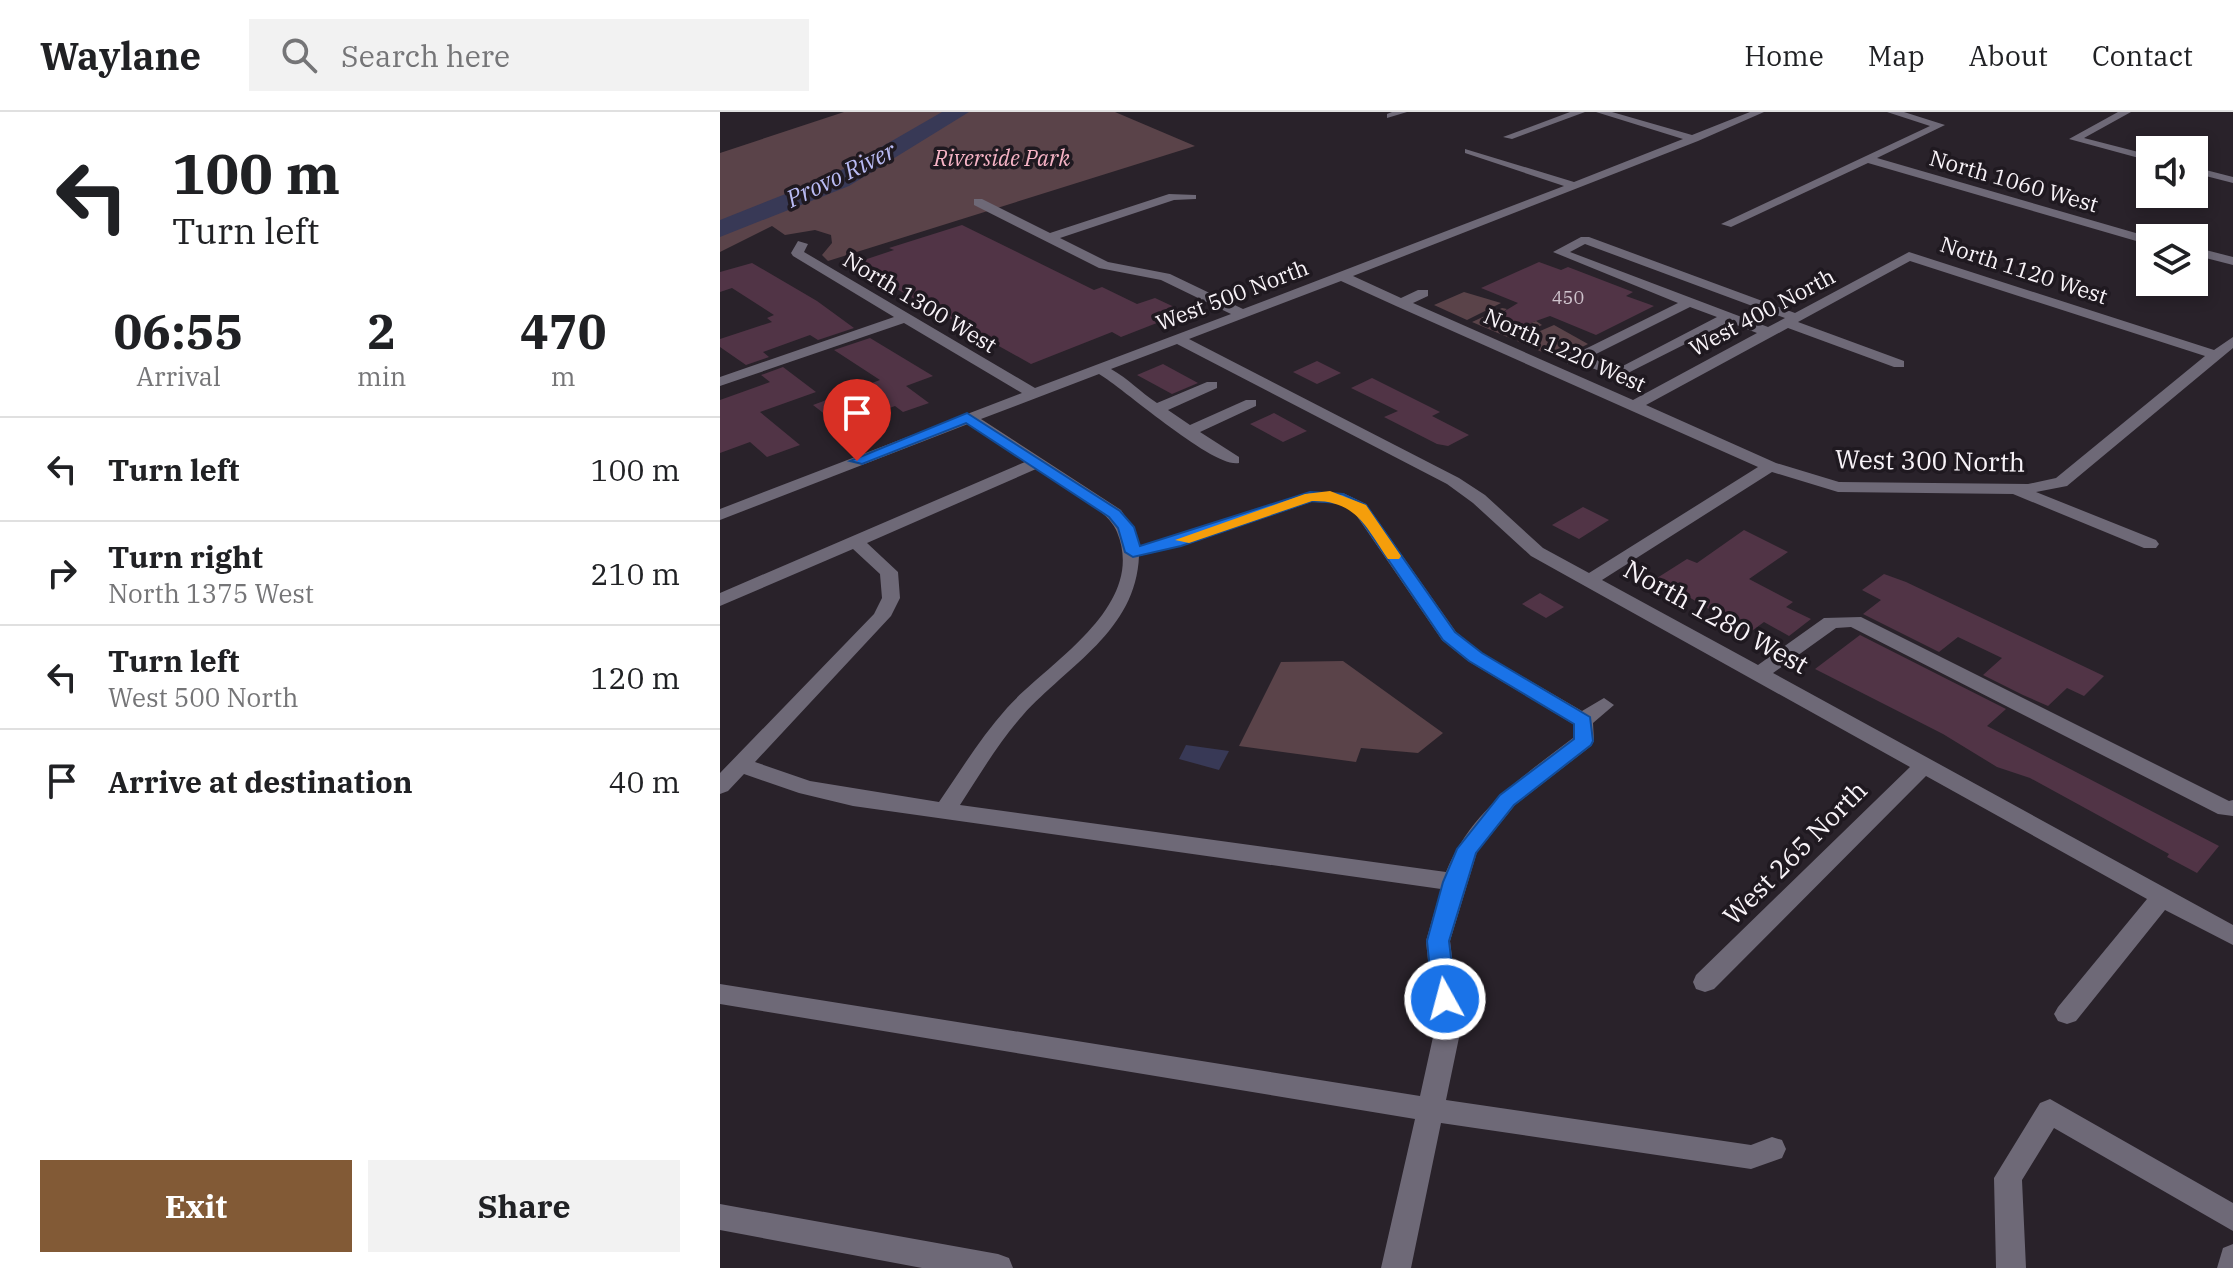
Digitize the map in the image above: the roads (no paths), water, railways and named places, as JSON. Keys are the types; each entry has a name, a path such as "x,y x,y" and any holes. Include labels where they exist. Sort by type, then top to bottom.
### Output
{"street":[{"path":"1508,137 1580,112"},
{"path":"1601,112 1694,139"},
{"name":"West 500 North","path":"720,515 1031,392 1245,315 1759,112"},
{"path":"1727,224 1940,125 1892,112"},
{"path":"2126,112 2074,139 2136,154"},
{"path":"1469,151 1575,186"},
{"name":"North 1060 West","path":"1868,159 2136,237"},
{"path":"2208,174 2233,180"},
{"path":"1050,237 1173,196 1192,197"},
{"path":"978,202 1104,265 1165,277 1245,315"},
{"path":"1770,333 1559,252 1585,240 1899,364"},
{"name":"North 1300 West","path":"802,244 797,253 1031,392"},
{"path":"2208,255 2233,261"},
{"name":"West 400 North","path":"1635,405 1909,256"},
{"name":"North 1120 West","path":"1909,256 2216,355"},
{"name":"North 1220 West","path":"1341,276 1770,466"},
{"path":"1401,303 1423,293"},
{"path":"1555,370 1690,302"},
{"path":"1579,358 1618,374 1728,317"},
{"path":"720,382 904,318"},
{"name":"North 1280 West","path":"1180,340 1453,481 1479,499 1537,552 2233,936"},
{"name":"West 300 North","path":"1770,466 1838,487 2046,487 2071,475 2233,341"},
{"path":"1099,368 1233,460"},
{"path":"1157,409 1212,385"},
{"path":"1188,432 1251,403"},
{"path":"945,810 998,730 1028,697 1078,656 1112,613 1123,591 1133,552 1126,527 1115,514 967,417"},
{"path":"720,600 1036,463"},
{"path":"1590,580 1770,466"},
{"path":"2012,489 2150,544"},
{"path":"1133,552 1176,542 1310,497 1343,498 1360,508 1449,636 1475,657 1583,721"},
{"path":"720,786 882,616 891,598 889,572 854,541"},
{"path":"1760,673 1831,622 1854,621 2226,809 2233,808"},
{"path":"1583,721 1604,705"},
{"path":"1396,1268 1448,1028 1438,941 1454,882 1467,849 1507,800 1584,741 1583,721"},
{"path":"741,765 838,794 1454,882"},
{"name":"West 265 North","path":"1705,982 1925,765"},
{"path":"2067,1014 2162,897"},
{"path":"720,994 1428,1109 1751,1157 1772,1149"},
{"path":"2011,1268 2008,1178 2050,1111 2233,1218"},
{"path":"720,1217 998,1268"},
{"path":"2232,1268 2233,1258"}],"water":[{"path":"1186,745 1229,751 1219,770 1179,759"}],"waterway":[{"name":"Provo River","path":"720,229 840,181 958,112"}],"park label":[{"name":"Riverside Park","path":"1002,158"}]}
